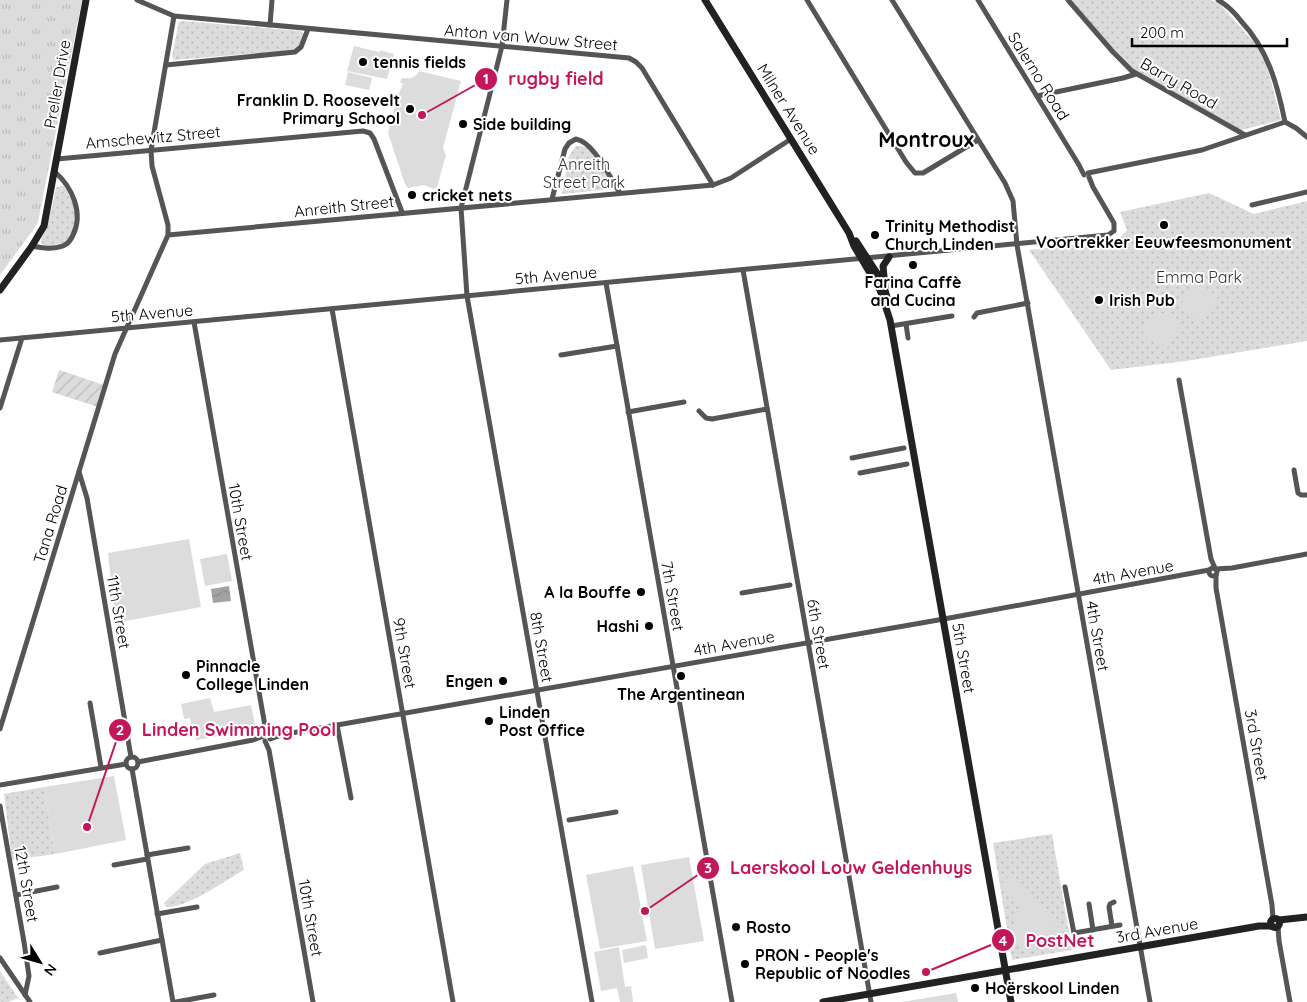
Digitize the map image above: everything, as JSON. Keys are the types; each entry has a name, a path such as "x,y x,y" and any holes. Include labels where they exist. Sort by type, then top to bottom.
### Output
{"street":[{"name":"Preller Drive","path":"0,290 44,226 86,0"},
{"name":"Anton van Wouw Street","path":"137,0 174,16 633,60 642,68 713,185"},
{"path":"270,25 272,0"},
{"name":"8th Street","path":"507,0 502,46 461,208 467,296 592,1002"},
{"name":"Milner Avenue","path":"705,0 866,259"},
{"path":"806,0 906,162 915,173 923,173 978,140"},
{"name":"4th Street","path":"892,0 1012,197 1017,245 1150,1002"},
{"name":"Salerno Road","path":"978,0 1087,175 1114,223 1115,229 1113,233"},
{"name":"Barry Road","path":"1068,0 1128,68 1245,135"},
{"path":"1222,1 1251,31 1266,55 1275,79 1285,122"},
{"path":"168,235 168,225 152,166 151,150 174,16"},
{"path":"166,64 294,52 300,50 304,44 308,29"},
{"path":"1038,96 1136,74"},
{"path":"1087,175 1100,170 1202,150 1285,122 1307,137"},
{"name":"Amschewitz Street","path":"57,159 359,131 370,133 374,138 402,212"},
{"path":"552,199 565,150 569,143 576,138 590,147 620,193"},
{"name":"Anreith Street","path":"168,235 402,212 713,185 732,178 791,139"},
{"path":"32,246 62,247 70,240 78,222 76,208 67,184 55,172"},
{"path":"1252,205 1307,192"},
{"name":"5th Avenue","path":"0,340 1017,245 1102,236 1113,233"},
{"name":"Tana Road","path":"0,729 115,354 168,235"},
{"path":"885,289 884,266 889,257"},
{"name":"5th Street","path":"866,259 885,289 890,310 1011,1002"},
{"name":"5th Street","path":"866,259 880,290 891,323"},
{"name":"6th Street","path":"743,270 871,1002"},
{"name":"7th Street","path":"606,283 732,1002"},
{"path":"974,316 988,310 1028,303"},
{"name":"9th Street","path":"332,309 453,1002"},
{"path":"891,323 906,324 952,316"},
{"name":"10th Street","path":"194,322 313,1002"},
{"path":"906,324 908,338"},
{"path":"0,408 22,338"},
{"path":"561,355 617,346"},
{"name":"3rd Street","path":"1179,380 1290,1002"},
{"path":"628,412 684,402"},
{"path":"699,412 706,418 712,419 767,409"},
{"path":"852,458 904,448"},
{"path":"860,473 907,464"},
{"path":"1294,470 1298,493 1307,495"},
{"name":"11th Street","path":"79,472 86,498 131,757"},
{"name":"4th Avenue","path":"138,762 280,735 1307,554"},
{"path":"742,593 790,584"},
{"path":"90,703 101,767"},
{"path":"337,725 351,798"},
{"path":"126,764 128,758 135,758 138,762 132,768"},
{"path":"0,785 101,767 126,764 132,768 174,1002 214,995"},
{"name":"12th Street","path":"0,806 28,973 25,995"},
{"path":"569,820 616,812"},
{"path":"114,865 188,848"},
{"path":"1065,887 1074,933 1120,925"},
{"path":"16,895 57,888"},
{"path":"1112,926 1109,907 1114,902"},
{"path":"1089,904 1093,930"},
{"path":"157,914 197,907"},
{"name":"3rd Avenue","path":"823,1002 1307,917"},
{"path":"100,953 162,940"},
{"path":"0,958 30,1002"}],"green space":[{"path":"0,0 82,0 38,222 0,275"},
{"path":"1066,0 1211,0 1220,4 1264,54 1281,120 1238,131 1128,72"},
{"path":"179,22 300,31 304,34 301,44 296,50 174,60 172,56 178,26"},
{"name":"tennis fields","path":"354,46 379,52 377,60 380,50 394,54 387,79 347,71"},
{"path":"419,71 461,81 443,148 446,155 437,187 434,189 424,185 408,188 388,133 397,98 403,84 400,82 402,78 412,78"},
{"path":"348,72 372,78 369,90 345,85"},
{"name":"Anreith Street Park","path":"576,146 590,147 612,182 611,189 562,194 569,156"},
{"path":"64,186 75,209 75,230 64,244 48,247 42,244 41,240 48,224 56,188"},
{"name":"Emma Park","path":"1209,193 1254,214 1307,201 1307,341 1186,361 1111,370 1029,250 1118,240 1127,230 1120,212"},
{"path":"1192,283 1218,296 1204,322 1179,308"},
{"path":"1156,310 1181,323 1167,349 1142,335"},
{"path":"59,370 104,385 98,407 52,392"},
{"path":"189,539 201,607 120,622 115,620 108,553"},
{"path":"227,554 232,581 205,586 200,559"},
{"path":"210,698 214,712 251,705 256,730 196,740 190,718 184,719 181,704"},
{"path":"114,776 126,840 55,854 44,787"},
{"path":"44,787 55,854 12,860 4,794"},
{"path":"1052,834 1072,950 1012,960 993,843"},
{"path":"240,853 244,870 195,899 166,907 164,903 205,864"},
{"path":"689,857 704,941 655,949 641,865"},
{"path":"633,866 647,941 600,949 586,875"},
{"path":"1010,875 1065,935 1046,952 1036,943 1027,952 1010,934 1019,924 1011,915 1021,906 1001,884"},
{"path":"646,945 648,958 624,963 622,950"},
{"path":"619,947 625,987 631,986 633,1002 620,1002 617,988 601,991 594,952"},
{"path":"0,971 18,998 8,1002 0,1002"},
{"path":"956,993 958,1002 902,1002"}],"water":[{"path":"229,586 231,601 213,603 211,589"}],"place":[{"name":"tennis fields","path":"363,62"},
{"name":"Franklin D. Roosevelt Primary School","path":"410,109"},
{"name":"rugby field","path":"422,115"},
{"name":"Side building","path":"463,124"},
{"name":"cricket nets","path":"412,195"},
{"name":"Voortrekker Eeuwfeesmonument","path":"1164,225"},
{"name":"Trinity Methodist Church Linden","path":"875,235"},
{"name":"Farina Caffè and Cucina","path":"913,265"},
{"name":"Irish Pub","path":"1099,300"},
{"name":"A la Bouffe","path":"641,592"},
{"name":"Hashi","path":"649,626"},
{"name":"Pinnacle College Linden","path":"186,675"},
{"name":"The Argentinean","path":"681,676"},
{"name":"Engen","path":"503,681"},
{"name":"Linden Post Office","path":"489,721"},
{"name":"Linden Swimming Pool","path":"87,827"},
{"name":"Laerskool Louw Geldenhuys","path":"645,911"},
{"name":"Rosto","path":"736,927"},
{"name":"PRON - People's Republic of Noodles","path":"745,964"},
{"name":"PostNet","path":"926,972"},
{"name":"Hoërskool Linden","path":"975,988"}],"district":[{"name":"Montroux","path":"926,139"}]}
